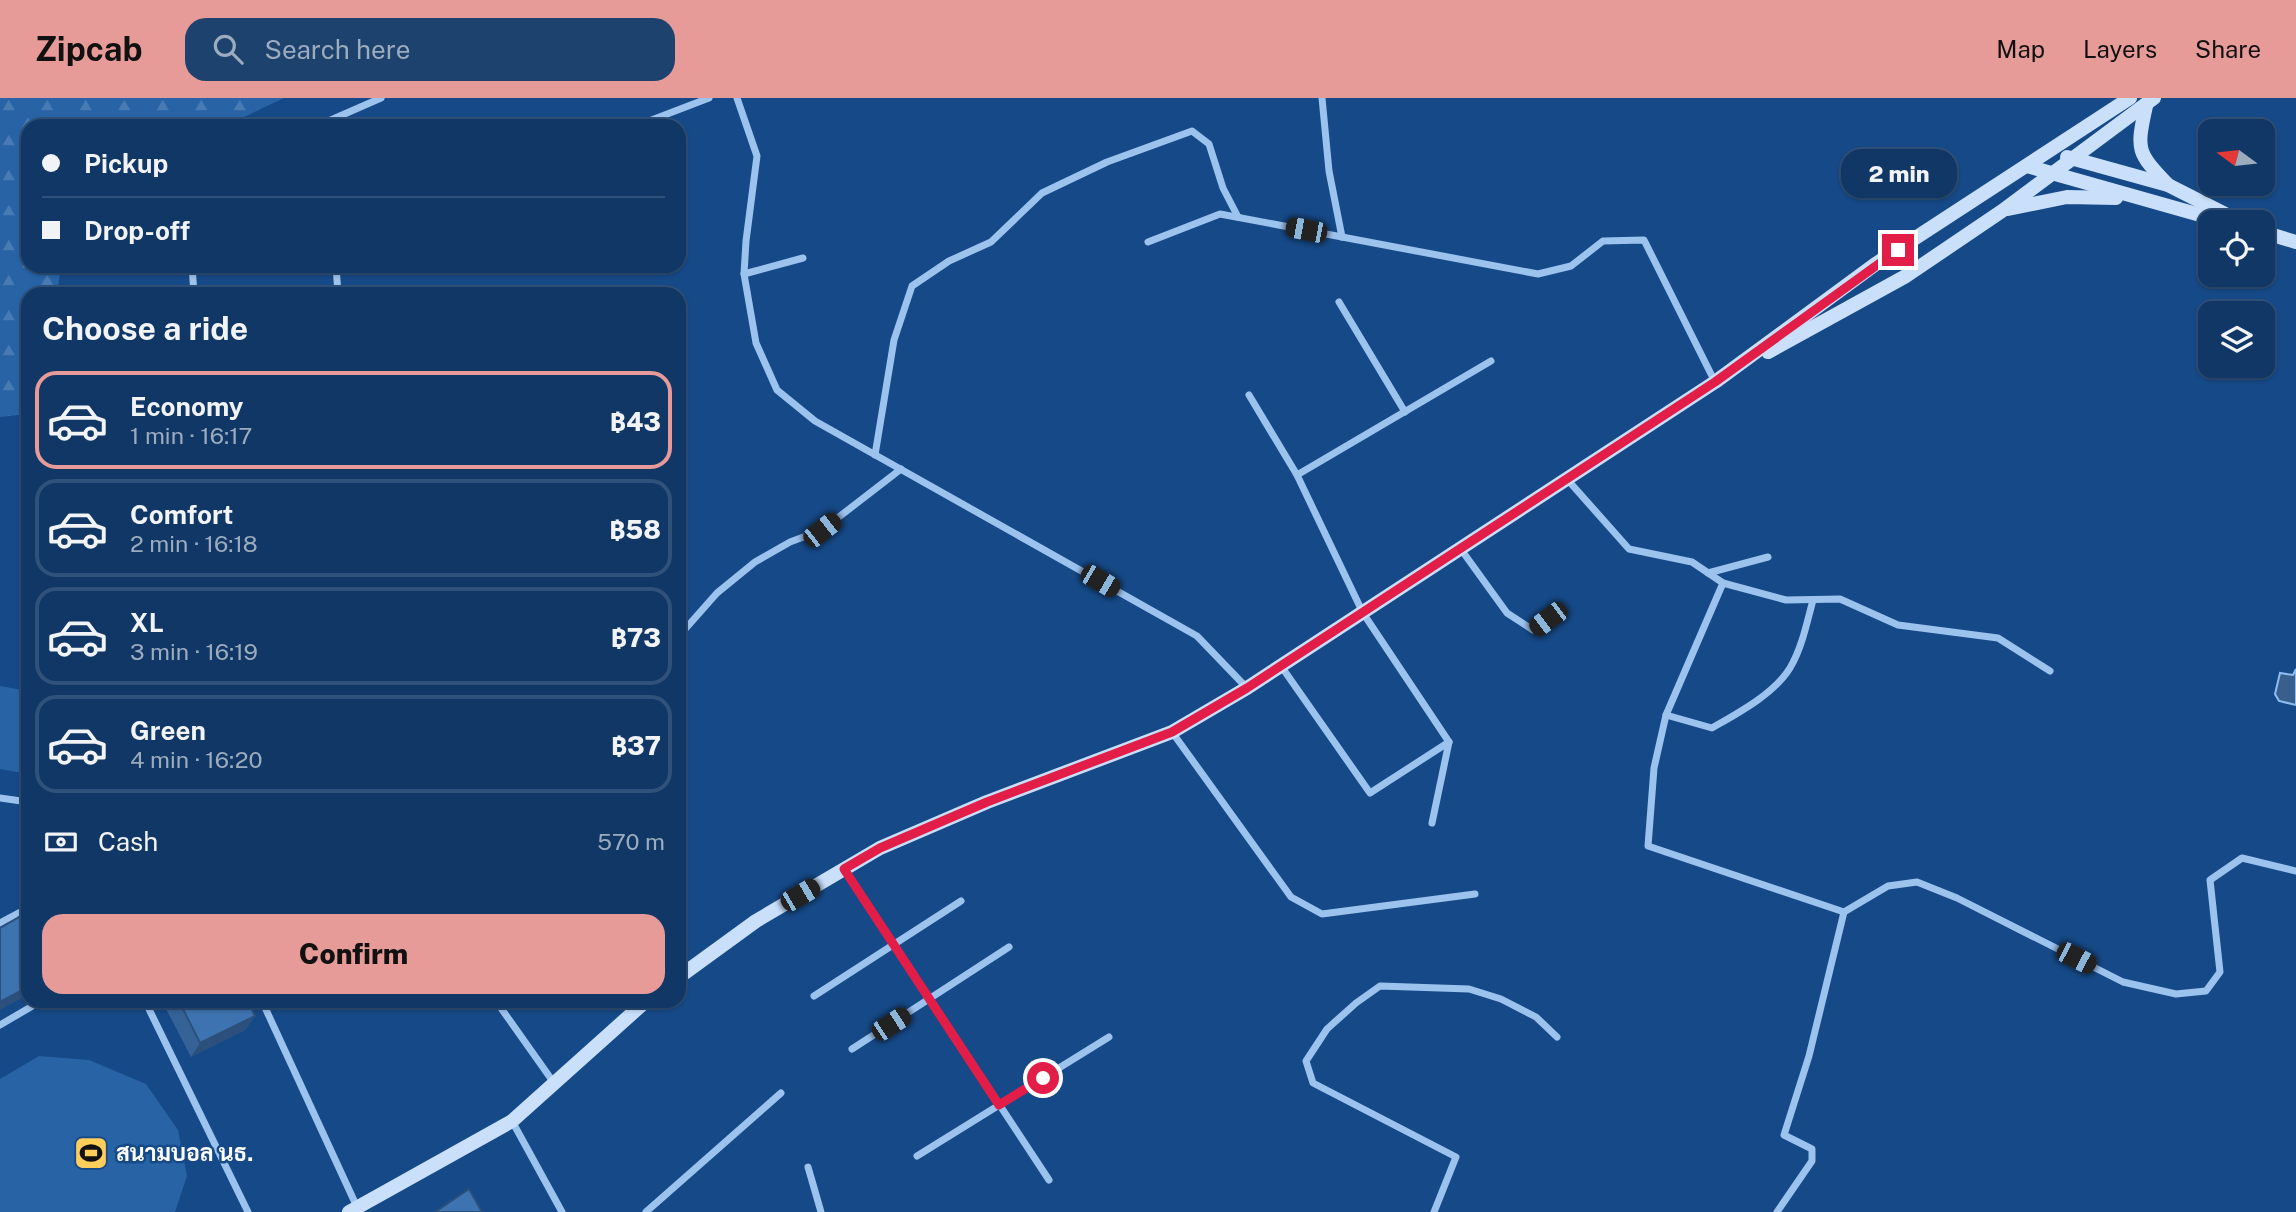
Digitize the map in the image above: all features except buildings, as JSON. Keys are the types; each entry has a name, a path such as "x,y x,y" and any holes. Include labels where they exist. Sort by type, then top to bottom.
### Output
{"main road":[{"path":"1715,382 1877,263 2130,98"},
{"path":"686,972 756,920 880,848 987,802 1172,732 1247,688 1715,382 1906,276 2002,211 2150,102"},
{"path":"2150,102 2141,130 2142,155 2168,185"},
{"path":"2049,152 2168,185 2217,210"},
{"path":"2027,166 2198,215"},
{"path":"2002,211 2067,197 2142,199"},
{"path":"2275,236 2296,242"},
{"path":"353,1210 512,1121 638,1008"}],"street":[{"path":"333,119 381,98"},
{"path":"654,119 709,98"},
{"path":"737,98 757,156 744,274 756,343 777,390 815,421 1197,636 1247,688"},
{"path":"1322,98 1329,171 1342,237"},
{"path":"875,454 894,340 912,286 949,261 991,242 1042,193 1107,162 1192,131 1209,144 1223,188 1238,217"},
{"path":"1148,242 1220,214 1538,274 1571,266 1602,241 1644,240 1715,382"},
{"path":"744,274 803,258"},
{"path":"1339,302 1405,412"},
{"path":"1297,475 1491,361"},
{"path":"1249,395 1297,475 1363,613 1449,742 1432,823"},
{"path":"686,628 717,593 755,562 790,542 822,530 901,468"},
{"path":"1565,478 1629,549 1692,562 1723,583 1786,600 1840,599 1898,625 1998,638 2050,671"},
{"path":"1460,547 1507,613 1533,630 1562,609"},
{"path":"1708,573 1768,557"},
{"path":"1723,583 1666,715 1654,768 1648,846 1844,912"},
{"path":"1666,715 1712,728 1758,701 1789,668 1803,635 1813,600"},
{"path":"1281,666 1370,793 1449,742"},
{"path":"1172,732 1291,897 1322,914 1475,894"},
{"path":"0,798 21,801"},
{"path":"1777,1212 1812,1161 1812,1149 1783,1135 1809,1056 1844,912 1888,886 1917,882 1957,898 2123,982 2176,994 2207,991 2220,972 2210,880 2242,858 2296,872"},
{"path":"844,869 1049,1180"},
{"path":"814,996 961,901"},
{"path":"0,923 21,912"},
{"path":"852,1049 1009,947"},
{"path":"1434,1212 1456,1157 1313,1083 1306,1061 1326,1029 1380,986 1469,989 1501,999 1536,1017 1558,1037"},
{"path":"0,1025 29,1008"},
{"path":"148,1008 248,1212"},
{"path":"265,1008 353,1210"},
{"path":"501,1008 555,1084"},
{"path":"917,1156 1109,1037"},
{"path":"646,1212 782,1093"},
{"path":"512,1121 562,1212"},
{"path":"807,1167 821,1212"}],"green space":[{"path":"0,98 284,98 240,119 21,119 21,273 60,273 58,287 21,287 21,415 0,417"},
{"path":"0,686 21,690 21,773 0,769"},
{"name":"สนามบอล นธ.","path":"39,1056 89,1060 146,1084 178,1130 187,1176 175,1212 0,1212 0,1079"}],"shaded area":[{"path":"2296,669 2296,705 2279,701 2275,694 2280,673 2293,675"}],"place":[{"name":"สนามบอล นธ.","path":"91,1153"}],"route":[{"path":"1043,1078 999,1105 844,869 880,848 987,802 1172,732 1247,688 1715,382 1898,250"}]}
